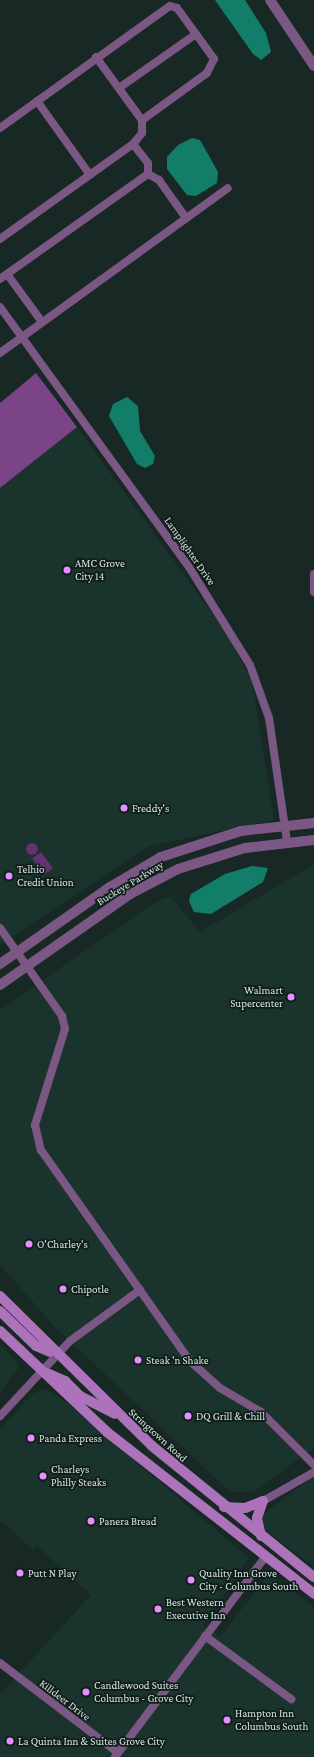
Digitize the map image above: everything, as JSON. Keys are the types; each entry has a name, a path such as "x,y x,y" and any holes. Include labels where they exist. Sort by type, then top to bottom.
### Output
{"main road":[{"name":"Stringtown Road","path":"0,1296 118,1415 224,1507 314,1577"},
{"path":"0,1311 36,1346 56,1354"},
{"path":"0,1330 40,1371 145,1464 314,1594"},
{"path":"40,1371 65,1381 80,1396 118,1415"},
{"path":"224,1507 245,1508 263,1500"},
{"path":"261,1536 257,1518 263,1500"},
{"path":"265,1557 272,1554 314,1585"}],"street":[{"path":"270,0 314,66"},
{"path":"0,128 96,57 170,6 177,8 214,59 212,68 142,120"},
{"path":"119,88 196,34"},
{"path":"0,239 133,144 142,133 142,120 96,57"},
{"path":"37,101 90,175"},
{"path":"133,144 148,163 148,174"},
{"path":"148,174 160,180 186,218"},
{"path":"42,322 4,276 148,174"},
{"path":"0,353 228,188"},
{"name":"Lamplighter Drive","path":"0,308 189,567 250,665 269,718 287,842"},
{"path":"314,574 314,592"},
{"name":"Buckeye Parkway","path":"0,964 110,887 161,857 224,835 285,824 314,823"},
{"name":"Buckeye Parkway","path":"0,985 130,894 172,872 219,854 287,842 314,840"},
{"path":"0,928 62,1016 65,1029 64,1042 37,1117 37,1141 190,1361 220,1388 270,1420 314,1465"},
{"path":"0,1416 56,1354 87,1326 140,1290"},
{"path":"263,1500 314,1472"},
{"path":"117,1755 265,1557"},
{"path":"205,1636 291,1699"},
{"name":"Killdeer Drive","path":"0,1663 117,1755"}],"shaded area":[{"path":"215,0 245,0 266,33 271,52 261,60 253,54"},
{"path":"192,138 200,140 218,172 217,183 196,196 187,195 167,169 167,157 178,145"},
{"path":"36,373 77,427 0,488 0,403"},
{"path":"127,397 138,406 140,431 155,456 153,464 145,468 137,464 109,416 113,404"},
{"path":"77,427 227,634 252,682 274,820 149,846 0,945 0,488"},
{"path":"34,843 37,844 37,854 30,855 27,854 26,847 27,844"},
{"path":"41,852 53,868 44,875 32,859"},
{"path":"314,864 314,1448 253,1492 230,1492 53,1325 0,1265 0,1010 152,904 170,896 200,932"},
{"path":"252,866 268,868 263,882 211,914 194,912 189,901 191,894 225,874"},
{"path":"0,1345 18,1363 18,1369 0,1393"},
{"path":"45,1389 61,1398 249,1558 203,1625 220,1637 269,1574 314,1607 314,1757 0,1757 0,1694 91,1595 37,1546 33,1550 0,1520 0,1429 32,1394"},
{"path":"314,1476 314,1567 264,1529 262,1515"}],"place":[{"name":"AMC Grove City 14","path":"67,570"},
{"name":"Freddy's","path":"124,808"},
{"name":"Telhio Credit Union","path":"9,876"},
{"name":"Walmart Supercenter","path":"291,997"},
{"name":"O'Charley's","path":"29,1244"},
{"name":"Chipotle","path":"63,1289"},
{"name":"Steak 'n Shake","path":"138,1360"},
{"name":"DQ Grill & Chill","path":"188,1416"},
{"name":"Panda Express","path":"31,1438"},
{"name":"Charleys Philly Steaks","path":"43,1476"},
{"name":"Panera Bread","path":"91,1521"},
{"name":"Putt N Play","path":"20,1573"},
{"name":"Quality Inn Grove City - Columbus South","path":"191,1580"},
{"name":"Best Western Executive Inn","path":"158,1609"},
{"name":"Candlewood Suites Columbus - Grove City","path":"86,1692"},
{"name":"Hampton Inn Columbus South","path":"227,1720"},
{"name":"La Quinta Inn & Suites Grove City","path":"10,1741"}]}
